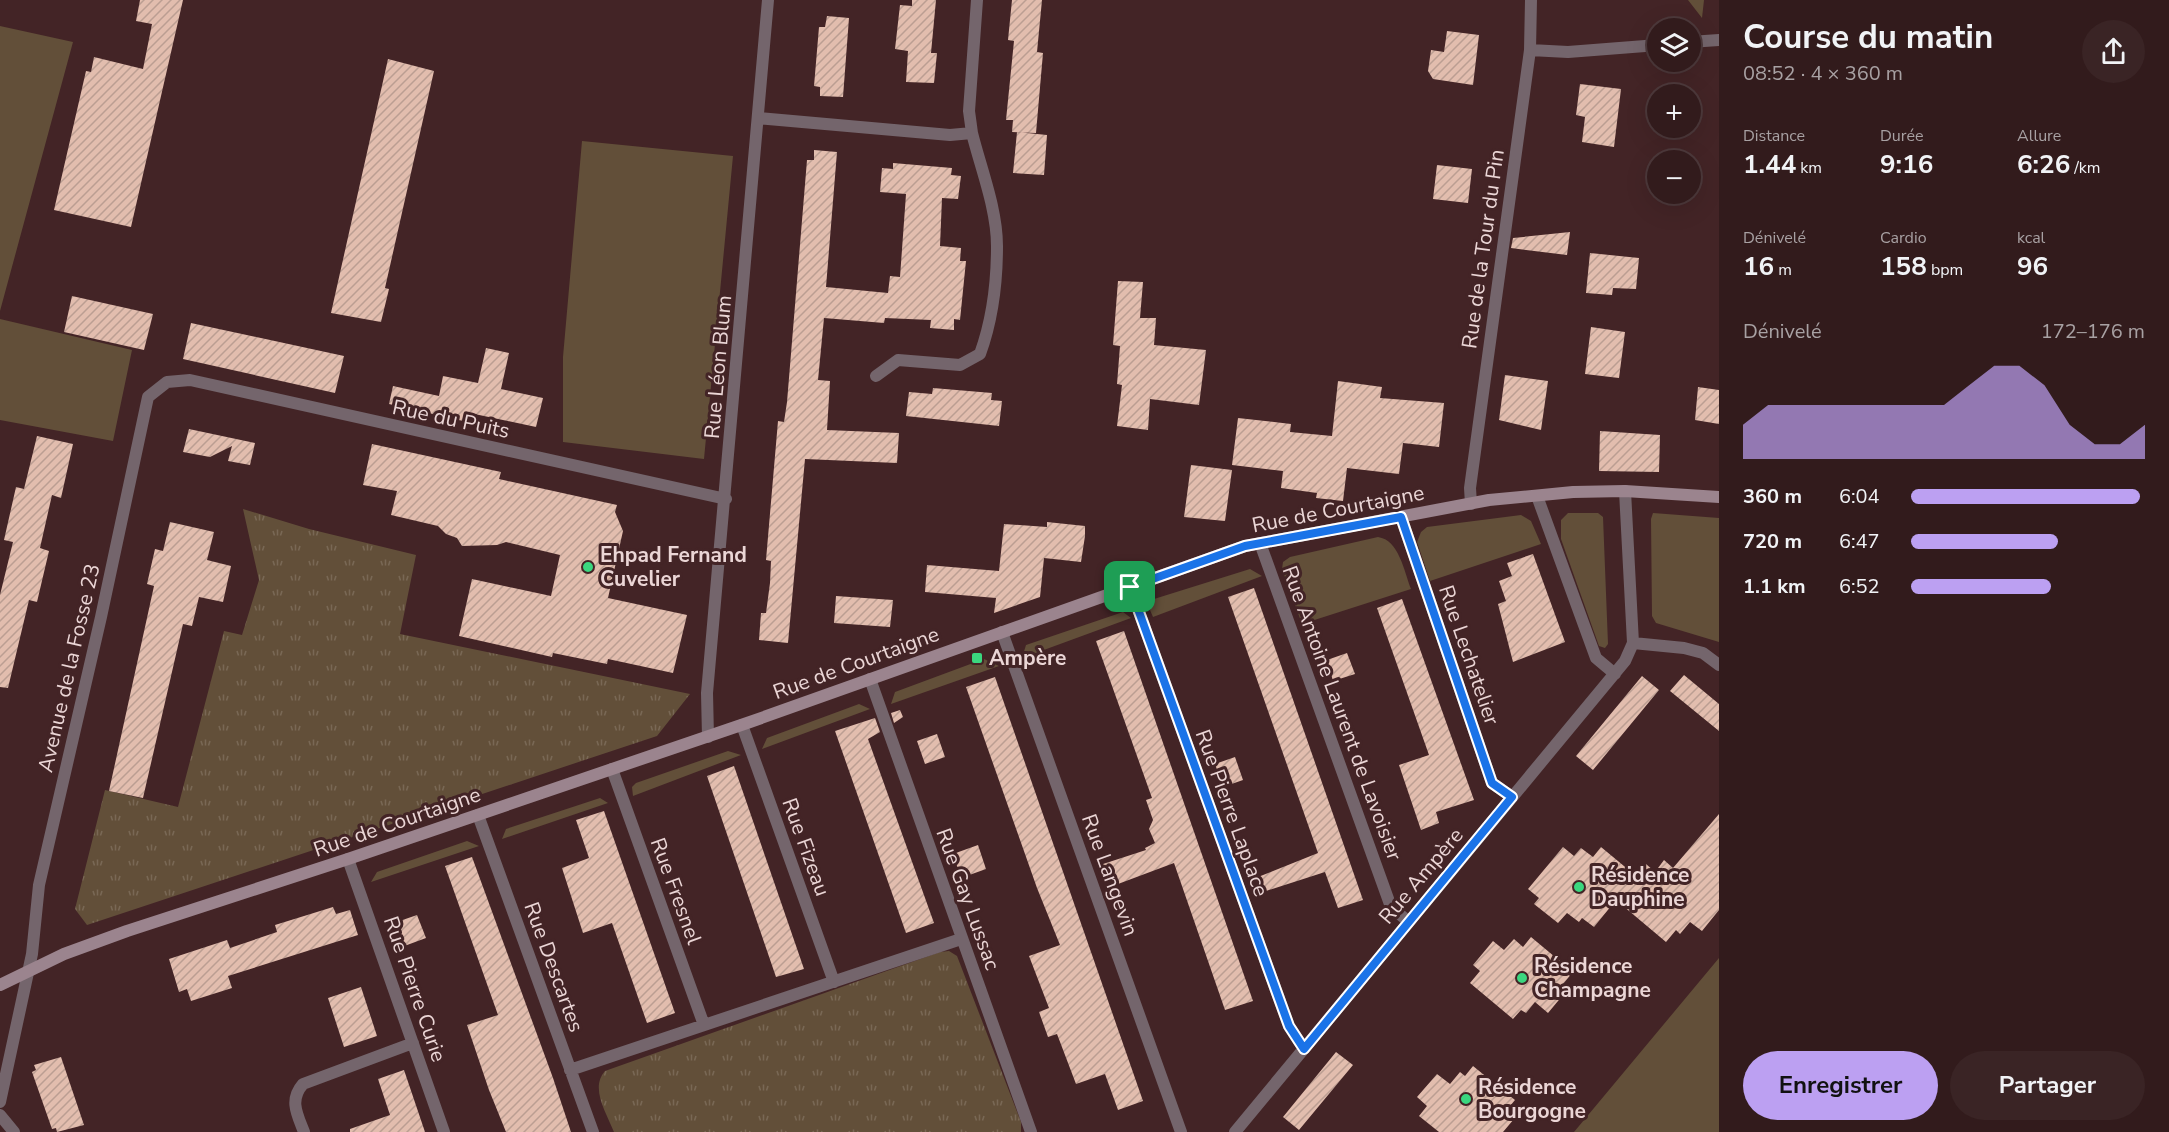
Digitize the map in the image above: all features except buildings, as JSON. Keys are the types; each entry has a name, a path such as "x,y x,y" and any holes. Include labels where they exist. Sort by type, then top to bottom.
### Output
{"street":[{"name":"Rue Léon Blum","path":"708,737 707,693 726,499 768,0"},
{"path":"876,376 898,360 960,365 980,354 988,332 997,244 969,111 977,0"},
{"name":"Rue de la Tour du Pin","path":"1471,504 1470,488 1530,50 1531,0"},
{"path":"1701,41 1719,40"},
{"path":"1530,50 1568,52 1647,46"},
{"path":"758,118 950,135 972,133"},
{"name":"Rue du Puits","path":"167,382 190,380 726,499"},
{"name":"Avenue de la Fosse 23","path":"0,1102 28,972 39,885 104,606 148,397 167,382"},
{"path":"1625,491 1633,643 1684,648 1703,653 1719,664"},
{"name":"Rue de Courtaigne","path":"0,985 64,954 127,931 348,860 708,737 1245,546 1471,504 1537,496 1625,491 1719,497"},
{"path":"1537,496 1596,658 1615,674"},
{"name":"Rue Lechatelier","path":"1401,517 1492,783 1512,797"},
{"name":"Rue Antoine Laurent de Lavoisier","path":"1260,543 1391,907 1409,922"},
{"name":"Rue Pierre Laplace","path":"1130,587 1289,1026 1304,1049"},
{"name":"Rue Langevin","path":"1002,632 1181,1132"},
{"name":"Rue Ampère","path":"1235,1132 1615,674 1625,661 1633,643"},
{"name":"Rue Gay Lussac","path":"870,679 1031,1132"},
{"name":"Rue Fizeau","path":"742,725 834,982"},
{"name":"Rue Fresnel","path":"612,769 704,1025"},
{"name":"Rue Descartes","path":"478,815 593,1132"},
{"name":"Rue Pierre Curie","path":"348,860 444,1132"},
{"path":"570,1070 961,939"},
{"path":"304,1132 294,1103 296,1092 303,1084 413,1043"},
{"path":"0,1115 14,1132"}],"green space":[{"path":"1688,0 1704,0 1702,18"},
{"path":"0,26 73,42 0,311"},
{"path":"582,141 733,156 704,459 563,442 563,357"},
{"path":"0,319 132,350 113,441 0,420"},
{"path":"243,509 309,529 416,555 400,634 690,694 657,736 87,925 75,909 105,790 178,807 224,631 242,635 259,580"},
{"path":"1568,513 1598,513 1603,517 1608,644 1605,648 1599,646 1561,539 1561,520"},
{"path":"1653,513 1719,518 1719,642 1656,623 1652,616 1651,519"},
{"path":"1521,515 1531,521 1541,544 1430,581 1417,542 1421,532 1427,527"},
{"path":"1378,537 1385,539 1396,550 1411,589 1302,624 1282,569 1283,562 1290,557"},
{"path":"1250,569 1262,576 1153,617 1150,610 1154,599"},
{"path":"1123,612 1131,618 1022,658 1026,645"},
{"path":"984,659 999,666 891,704 895,692"},
{"path":"859,704 870,709 762,749 767,738"},
{"path":"728,751 741,755 633,796 632,787 636,783"},
{"path":"600,798 608,803 502,839 506,829"},
{"path":"467,841 479,846 371,882 377,872"},
{"path":"949,951 957,956 1021,1122 1021,1132 614,1132 599,1092 601,1078 605,1071 940,952"},
{"path":"1719,958 1719,1132 1574,1132"}],"place":[{"name":"Ehpad Fernand Cuvelier","path":"588,567"},
{"name":"Ampère","path":"977,658"},
{"name":"Résidence Dauphine","path":"1579,887"},
{"name":"Résidence Champagne","path":"1522,978"},
{"name":"Résidence Bourgogne","path":"1466,1099"}],"route":[{"path":"1401,517 1492,783 1512,797 1304,1049 1289,1026 1130,587 1245,546 1401,517"}]}
